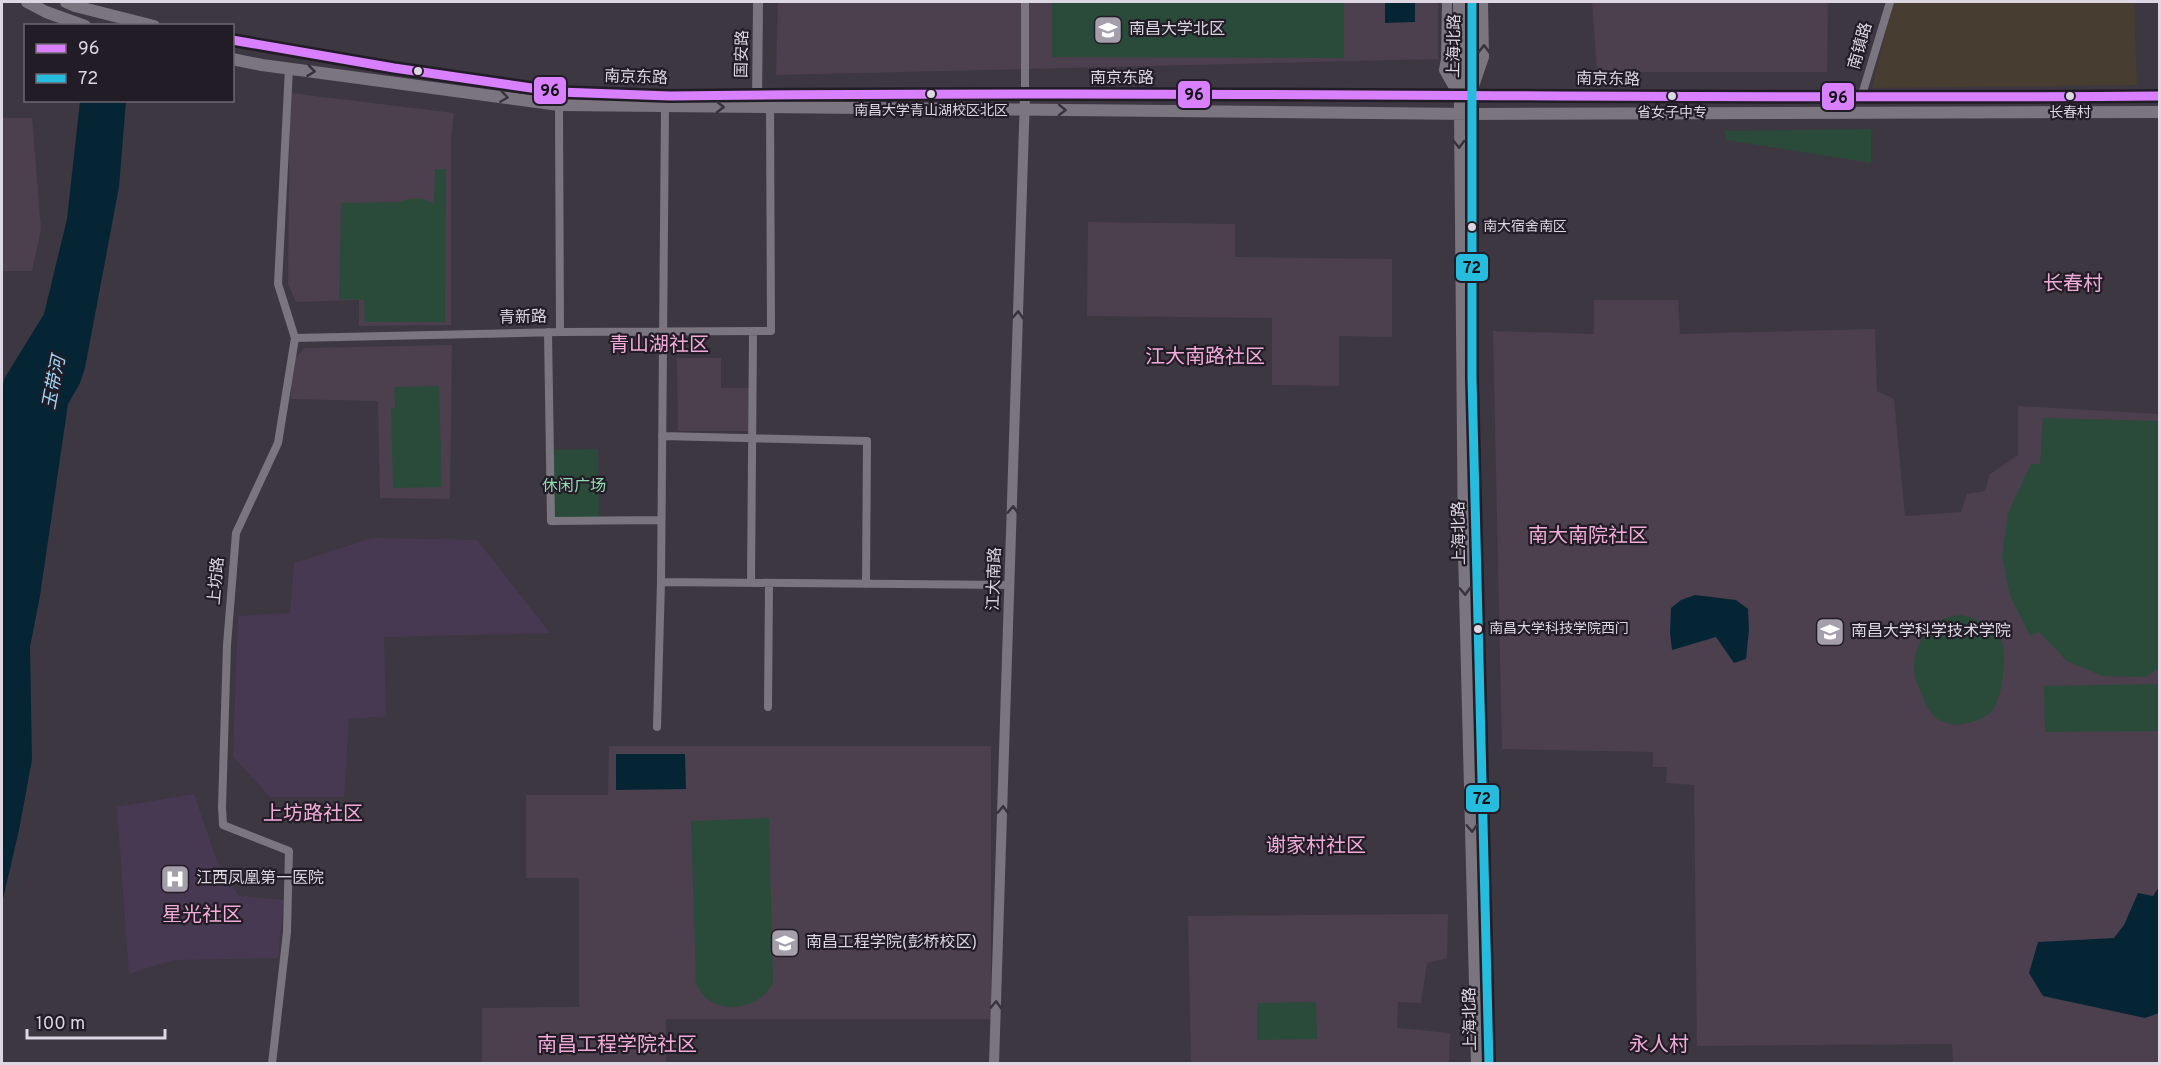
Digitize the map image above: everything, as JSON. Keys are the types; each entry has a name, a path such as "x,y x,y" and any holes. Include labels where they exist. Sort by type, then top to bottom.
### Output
{"main road":[{"path":"27,2 46,12 79,24"},
{"path":"66,2 146,24"},
{"name":"上海北路","path":"1459,2 1465,95 1464,552 1477,1064"},
{"name":"上海北路","path":"1465,95 1472,2"},
{"name":"南京东路","path":"234,40 394,68 559,92 763,101 1025,110 1465,114 2160,112"},
{"name":"南京东路","path":"234,59 559,105 665,107 763,101 1025,95 1861,98 2160,96"},
{"name":"上海北路","path":"1465,114 1489,1064"}],"street":[{"name":"国安路","path":"758,2 763,101"},
{"path":"1025,2 1025,95"},
{"path":"1447,2 1444,69 1465,95 1484,57 1483,2"},
{"name":"南镇路","path":"1861,98 1890,2"},
{"name":"上坊路","path":"272,1064 288,923 289,851 223,825 226,657 236,533 278,443 295,338 278,284 289,68"},
{"name":"江大南路","path":"994,1064 1025,95"},
{"path":"751,583 753,331 771,331 763,101"},
{"path":"559,105 560,332"},
{"path":"657,727 662,520 665,107"},
{"name":"青新路","path":"295,338 549,332 753,331"},
{"path":"549,332 551,521 662,520"},
{"path":"662,436 867,441 866,584"},
{"path":"661,582 1010,585"},
{"path":"768,707 769,583"}],"shaded area":[{"name":"南昌大学北区","path":"778,2 1438,2 1438,59 776,75"},
{"path":"1592,2 1828,2 1827,72 1597,72"},
{"path":"1893,2 2134,2 2137,85 1872,88"},
{"path":"290,93 454,113 451,138 451,325 359,326 359,300 296,302 288,284"},
{"path":"2,118 32,118 41,229 32,271 2,271"},
{"path":"1088,222 1235,224 1235,257 1392,259 1392,337 1339,336 1339,386 1272,385 1272,318 1087,316"},
{"name":"南昌大学科学技术学院","path":"1594,300 1678,300 1680,334 1875,329 1877,391 1894,399 1905,516 1961,512 1967,494 1985,491 1990,474 2018,455 2018,406 2159,414 2159,1063 1953,1063 1952,1044 1697,1046 1694,785 1666,783 1667,767 1653,767 1653,752 1502,749 1493,331 1594,334"},
{"path":"452,345 450,499 380,498 378,401 291,399 293,360 305,348"},
{"path":"677,358 721,358 721,388 751,388 751,431 678,431"},
{"path":"373,538 477,540 550,633 384,637 386,716 349,719 344,797 270,797 233,756 238,616 290,613 294,563"},
{"name":"南昌工程学院(彭桥校区)","path":"609,746 991,746 991,1019 666,1019 666,1063 482,1064 482,1008 579,1007 579,878 526,878 526,795 608,795"},
{"name":"江西凤凰第一医院","path":"194,794 217,861 239,896 284,900 278,958 173,960 129,974 117,807"},
{"path":"1448,914 1447,958 1427,963 1421,1003 1398,1002 1397,1028 1450,1033 1449,1063 1191,1063 1188,916"}],"green space":[{"path":"1052,2 1344,2 1344,58 1052,57"},
{"path":"1871,129 1871,163 1726,140 1724,131"},
{"path":"435,169 446,169 445,322 365,322 364,300 339,299 341,203 399,202 417,198 434,204"},
{"path":"439,386 442,487 393,488 391,408 395,408 394,387"},
{"path":"2043,418 2159,421 2159,668 2146,677 2102,676 2067,661 2039,632 2030,636 2010,596 2002,556 2008,513 2031,464 2040,464"},
{"name":"休闲广场","path":"598,449 599,521 551,521 550,450"},
{"path":"1961,615 1983,622 2000,637 2004,664 1999,697 1991,712 1969,723 1953,724 1945,723 1932,714 1924,700 1914,669 1916,652 1929,629 1941,620"},
{"path":"2159,684 2159,731 2045,732 2044,686"},
{"path":"769,818 773,982 763,996 756,1001 729,1007 720,1005 707,998 696,984 691,821"},
{"path":"1316,1002 1317,1039 1257,1040 1257,1003"}],"water":[{"path":"1385,2 1415,2 1415,22 1385,23"},
{"name":"玉带河","path":"80,102 126,102 119,187 85,368 80,383 68,404 40,596 30,647 32,760 2,903 2,391 4,379 44,314 67,219"},
{"path":"1695,595 1736,600 1748,609 1749,630 1746,659 1734,663 1716,637 1672,650 1671,608 1681,600"},
{"path":"616,754 685,754 686,789 616,790"},
{"path":"2159,887 2159,1013 2145,1018 2043,996 2029,973 2038,942 2114,938 2124,925 2138,893 2153,896"}],"pier":[{"path":"100,2 138,4 134,24 97,24"}],"transit line":[{"name":"72","path":"1472,2 1472,378 1489,1064"},
{"name":"96","path":"234,40 394,68 559,92 670,96 856,94 2160,96"}],"place":[{"name":"南昌大学北区","path":"1108,30"},
{"name":"南昌大学青山湖校区北区","path":"931,94"},
{"name":"省女子中专","path":"1672,96"},
{"name":"长春村","path":"2070,96"},
{"name":"南大宿舍南区","path":"1472,227"},
{"name":"南昌大学科技学院西门","path":"1478,629"},
{"name":"南昌大学科学技术学院","path":"1830,632"},
{"name":"江西凤凰第一医院","path":"175,879"},
{"name":"南昌工程学院(彭桥校区)","path":"785,943"}],"district":[{"name":"长春村","path":"2073,285"},
{"name":"青山湖社区","path":"659,346"},
{"name":"江大南路社区","path":"1205,358"},
{"name":"南大南院社区","path":"1588,537"},
{"name":"上坊路社区","path":"313,815"},
{"name":"谢家村社区","path":"1316,847"},
{"name":"星光社区","path":"202,916"},
{"name":"南昌工程学院社区","path":"617,1046"},
{"name":"永人村","path":"1659,1046"}]}
